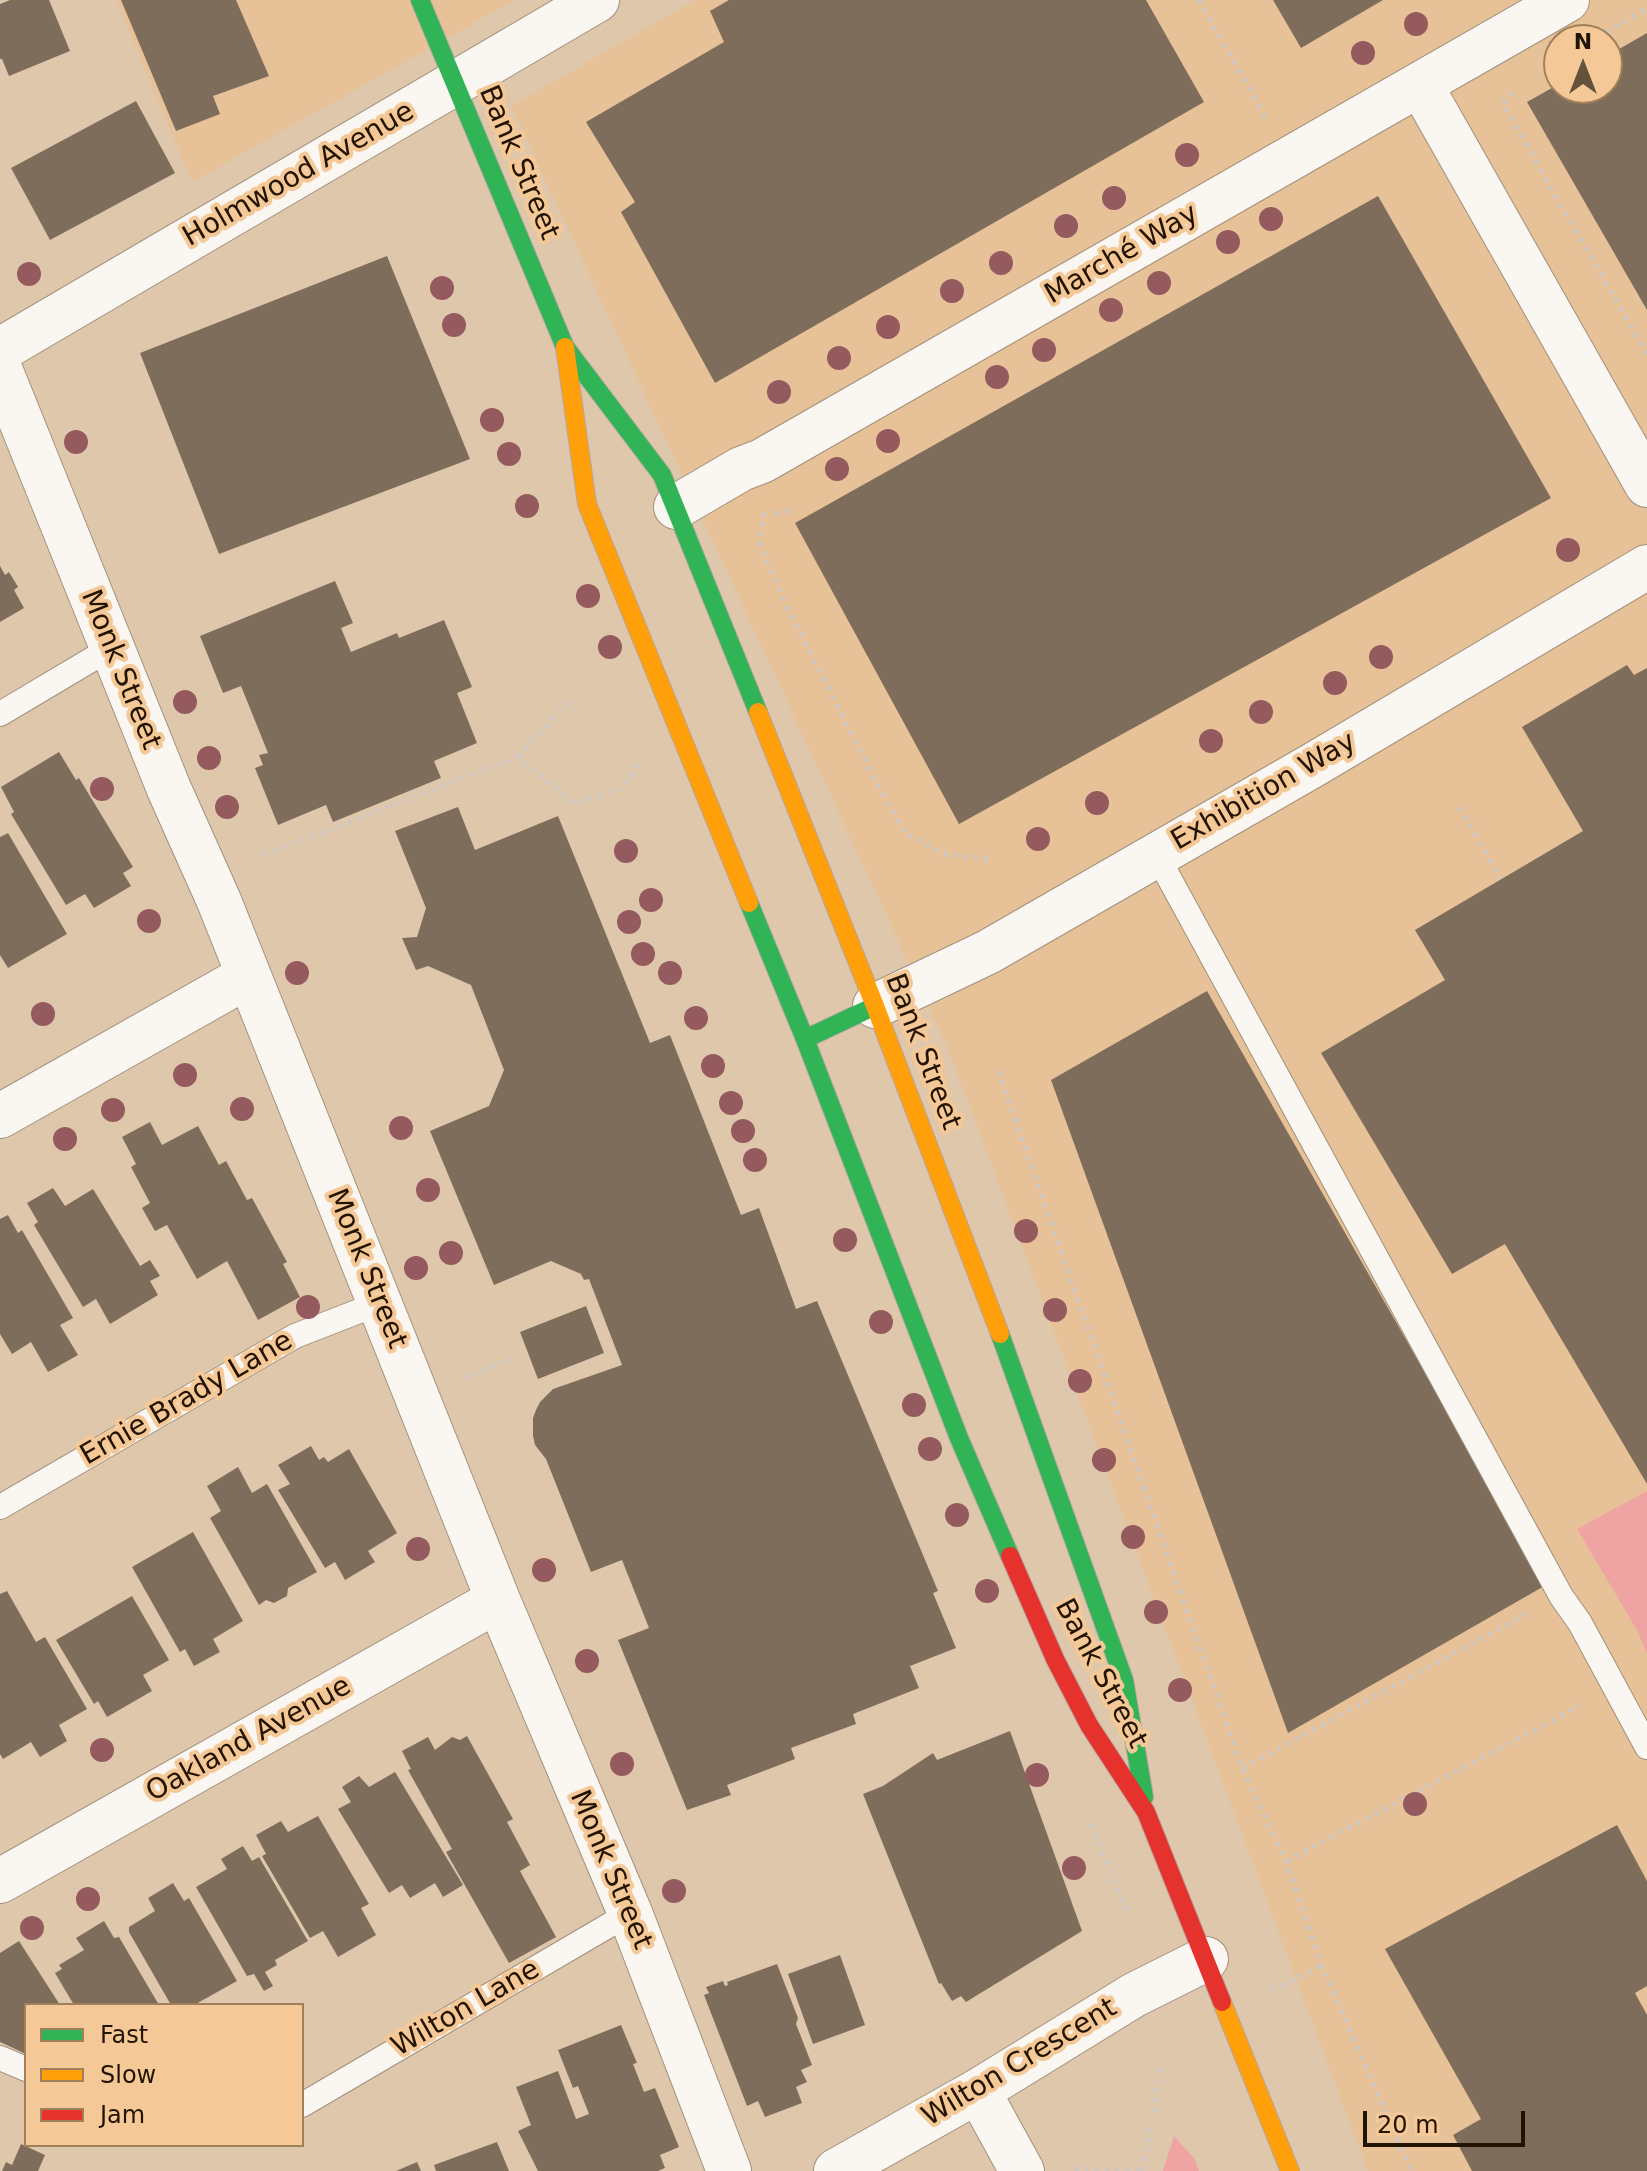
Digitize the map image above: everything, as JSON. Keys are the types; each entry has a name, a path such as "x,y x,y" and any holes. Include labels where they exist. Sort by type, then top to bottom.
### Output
{"main road":[{"name":"Bank Street","path":"420,0 565,347 662,475 676,507 875,1006 1013,1368 1124,1680 1146,1812"},
{"name":"Bank Street","path":"565,347 587,504 805,1039 959,1438 1041,1626 1089,1725 1146,1812 1290,2171"},
{"path":"805,1039 875,1006"}],"street":[{"name":"Holmwood Avenue","path":"0,350 597,0"},
{"name":"Marché Way","path":"676,507 741,469 762,461 1567,0"},
{"path":"1421,86 1647,485"},
{"name":"Monk Street","path":"0,369 111,648 219,901 498,1600 630,1913 729,2171"},
{"name":"Exhibition Way","path":"875,1006 988,952 1315,764 1647,567"},
{"path":"0,1116 248,976"},
{"name":"Oakland Avenue","path":"0,1881 498,1600"},
{"name":"Wilton Crescent","path":"836,2171 978,2091 1134,1995 1206,1959"},
{"path":"978,2091 1022,2171"}],"lane":[{"path":"0,714 111,648"},
{"path":"1156,854 1561,1596 1580,1623 1647,1747"},
{"name":"Ernie Brady Lane","path":"0,1507 295,1336 380,1303"},
{"name":"Wilton Lane","path":"304,2104 630,1913"},
{"path":"0,2058 24,2068"}],"path":[{"path":"1199,0 1289,160"},
{"path":"1620,24 1647,9"},
{"path":"1517,86 1503,103 1647,354"},
{"path":"795,510 763,515 760,546 783,599 904,832 944,854 988,859"},
{"path":"264,855 518,757 570,700"},
{"path":"518,757 575,804 624,787 641,755"},
{"path":"1460,807 1501,879"},
{"path":"998,1071 1242,1768 1286,1861 1322,1966 1411,2171"},
{"path":"1242,1768 1561,1596"},
{"path":"1286,1861 1616,1688"},
{"path":"1075,2169 1142,2171 1154,2113 1159,2066"}],"shaded area":[{"path":"116,0 515,0 192,182"},
{"path":"695,0 1647,0 1647,2171 1368,2171 948,1048 511,106"},
{"path":"1647,1491 1647,1653 1637,1630 1577,1529"},
{"path":"1174,2136 1194,2158 1199,2171 1163,2171"}],"building":[{"path":"10,0 49,0 70,51 9,76 0,59 0,4"},
{"path":"121,0 236,0 269,76 213,96 220,114 176,131"},
{"path":"729,0 1146,0 1204,102 715,383 621,212 635,202 586,122 724,42 710,11"},
{"path":"1273,0 1383,0 1301,48"},
{"path":"1647,33 1647,310 1527,102 1543,93 1543,104 1623,104 1623,47"},
{"path":"136,101 175,173 50,240 11,168"},
{"path":"1378,196 1551,498 959,824 795,523"},
{"path":"387,256 470,459 219,554 140,353"},
{"path":"0,566 5,575 9,572 18,587 14,590 24,608 0,622"},
{"path":"335,581 353,623 341,628 351,652 397,633 399,638 444,620 472,687 457,693 477,743 434,761 441,778 333,822 326,805 278,825 255,768 263,765 259,755 268,753 241,686 223,693 200,636"},
{"path":"1627,665 1634,675 1647,668 1647,1484 1505,1244 1452,1274 1321,1053 1445,980 1415,930 1583,831 1522,727"},
{"path":"59,752 76,780 79,778 133,867 123,873 131,886 94,908 85,894 66,905 11,814 14,812 1,787"},
{"path":"458,807 475,850 558,816 650,1043 670,1035 741,1215 759,1208 796,1309 817,1301 938,1591 933,1593 956,1648 910,1666 919,1688 853,1714 856,1724 791,1748 795,1759 727,1785 731,1795 687,1810 618,1640 649,1628 622,1560 591,1572 546,1459 535,1445 533,1436 536,1410 553,1389 622,1365 589,1279 584,1280 581,1274 551,1261 494,1285 430,1131 489,1106 504,1070 471,985 428,966 416,970 402,938 417,937 426,908 395,831"},
{"path":"8,833 67,934 8,968 0,955 0,837"},
{"path":"1207,991 1546,1585 1288,1733 1051,1080"},
{"path":"150,1122 162,1145 198,1126 219,1165 226,1161 247,1200 252,1198 287,1262 283,1264 300,1297 258,1320 227,1261 197,1279 167,1225 155,1231 142,1208 150,1203 131,1167 136,1164 122,1137"},
{"path":"53,1188 65,1206 93,1189 140,1266 150,1260 160,1276 150,1281 158,1295 110,1324 96,1299 83,1307 34,1225 38,1222 27,1203"},
{"path":"8,1215 18,1233 22,1230 73,1318 60,1325 78,1355 48,1372 31,1342 12,1354 0,1334 0,1219"},
{"path":"586,1306 604,1353 538,1379 520,1332"},
{"path":"311,1446 319,1460 324,1457 328,1462 349,1449 397,1533 368,1551 375,1562 345,1580 335,1562 325,1568 278,1490 290,1484 278,1465"},
{"path":"238,1467 252,1493 267,1484 317,1572 288,1588 287,1596 274,1603 266,1600 259,1605 210,1518 221,1511 207,1486"},
{"path":"193,1532 243,1621 213,1639 220,1652 194,1666 185,1649 180,1652 132,1567"},
{"path":"7,1591 36,1642 45,1637 87,1709 59,1725 67,1741 40,1757 31,1742 3,1759 0,1754 0,1594"},
{"path":"132,1596 169,1660 143,1675 152,1691 107,1717 98,1701 94,1704 56,1640"},
{"path":"1010,1731 1082,1931 966,2002 961,1996 952,2001 939,1984 863,1794 883,1786 933,1753 937,1760"},
{"path":"467,1736 513,1819 507,1822 530,1865 520,1871 556,1937 509,1963 446,1852 452,1849 408,1770 411,1769 402,1751 428,1737 435,1750 452,1737 460,1740"},
{"path":"395,1772 463,1885 443,1897 435,1883 410,1898 402,1885 389,1893 338,1809 351,1802 342,1787 359,1776 369,1787"},
{"path":"318,1816 369,1904 361,1908 376,1935 338,1957 323,1931 310,1938 262,1856 266,1854 256,1835 281,1821 288,1832"},
{"path":"1617,1825 1647,1881 1647,1986 1635,1993 1647,2015 1647,2171 1472,2171 1453,2135 1481,2119 1385,1949"},
{"path":"243,1846 252,1861 259,1857 308,1941 275,1960 277,1965 265,1972 273,1986 264,1991 254,1974 247,1976 196,1887 227,1869 221,1859"},
{"path":"173,1883 184,1901 189,1898 237,1981 198,2003 170,2003 129,1932 129,1927 155,1911 148,1898"},
{"path":"104,1921 114,1938 119,1937 158,2003 73,2003 55,1973 62,1969 59,1965 84,1950 76,1938"},
{"path":"19,1941 59,2003 24,2003 24,2053 0,2042 0,1953"},
{"path":"840,1955 865,2025 813,2044 788,1974"},
{"path":"777,1964 812,2065 801,2070 807,2082 796,2087 802,2103 765,2117 758,2101 747,2106 704,1995 709,1993 706,1987 723,1981 725,1986 727,1982"},
{"path":"621,2025 637,2063 633,2064 644,2092 655,2088 679,2147 660,2155 665,2168 658,2171 538,2171 518,2131 531,2125 516,2087 558,2071 576,2119 589,2114 578,2086 573,2088 558,2050"},
{"path":"497,2142 509,2171 436,2171 434,2165"},
{"path":"21,2144 45,2155 38,2171 2,2171 6,2162 12,2165"},
{"path":"417,2162 421,2171 396,2171"}],"traffic: fast":[{"path":"420,0 565,347 662,475 758,712"},
{"path":"749,903 805,1039 959,1438 1010,1556"},
{"path":"805,1039 875,1006"},
{"path":"1000,1334 1124,1680 1144,1797"}],"traffic: slow":[{"path":"565,347 587,504 749,903"},
{"path":"758,712 875,1006 1000,1334"},
{"path":"1222,2002 1290,2171"}],"traffic: jam":[{"path":"1010,1556 1055,1659 1089,1725 1146,1812 1222,2002"}]}
